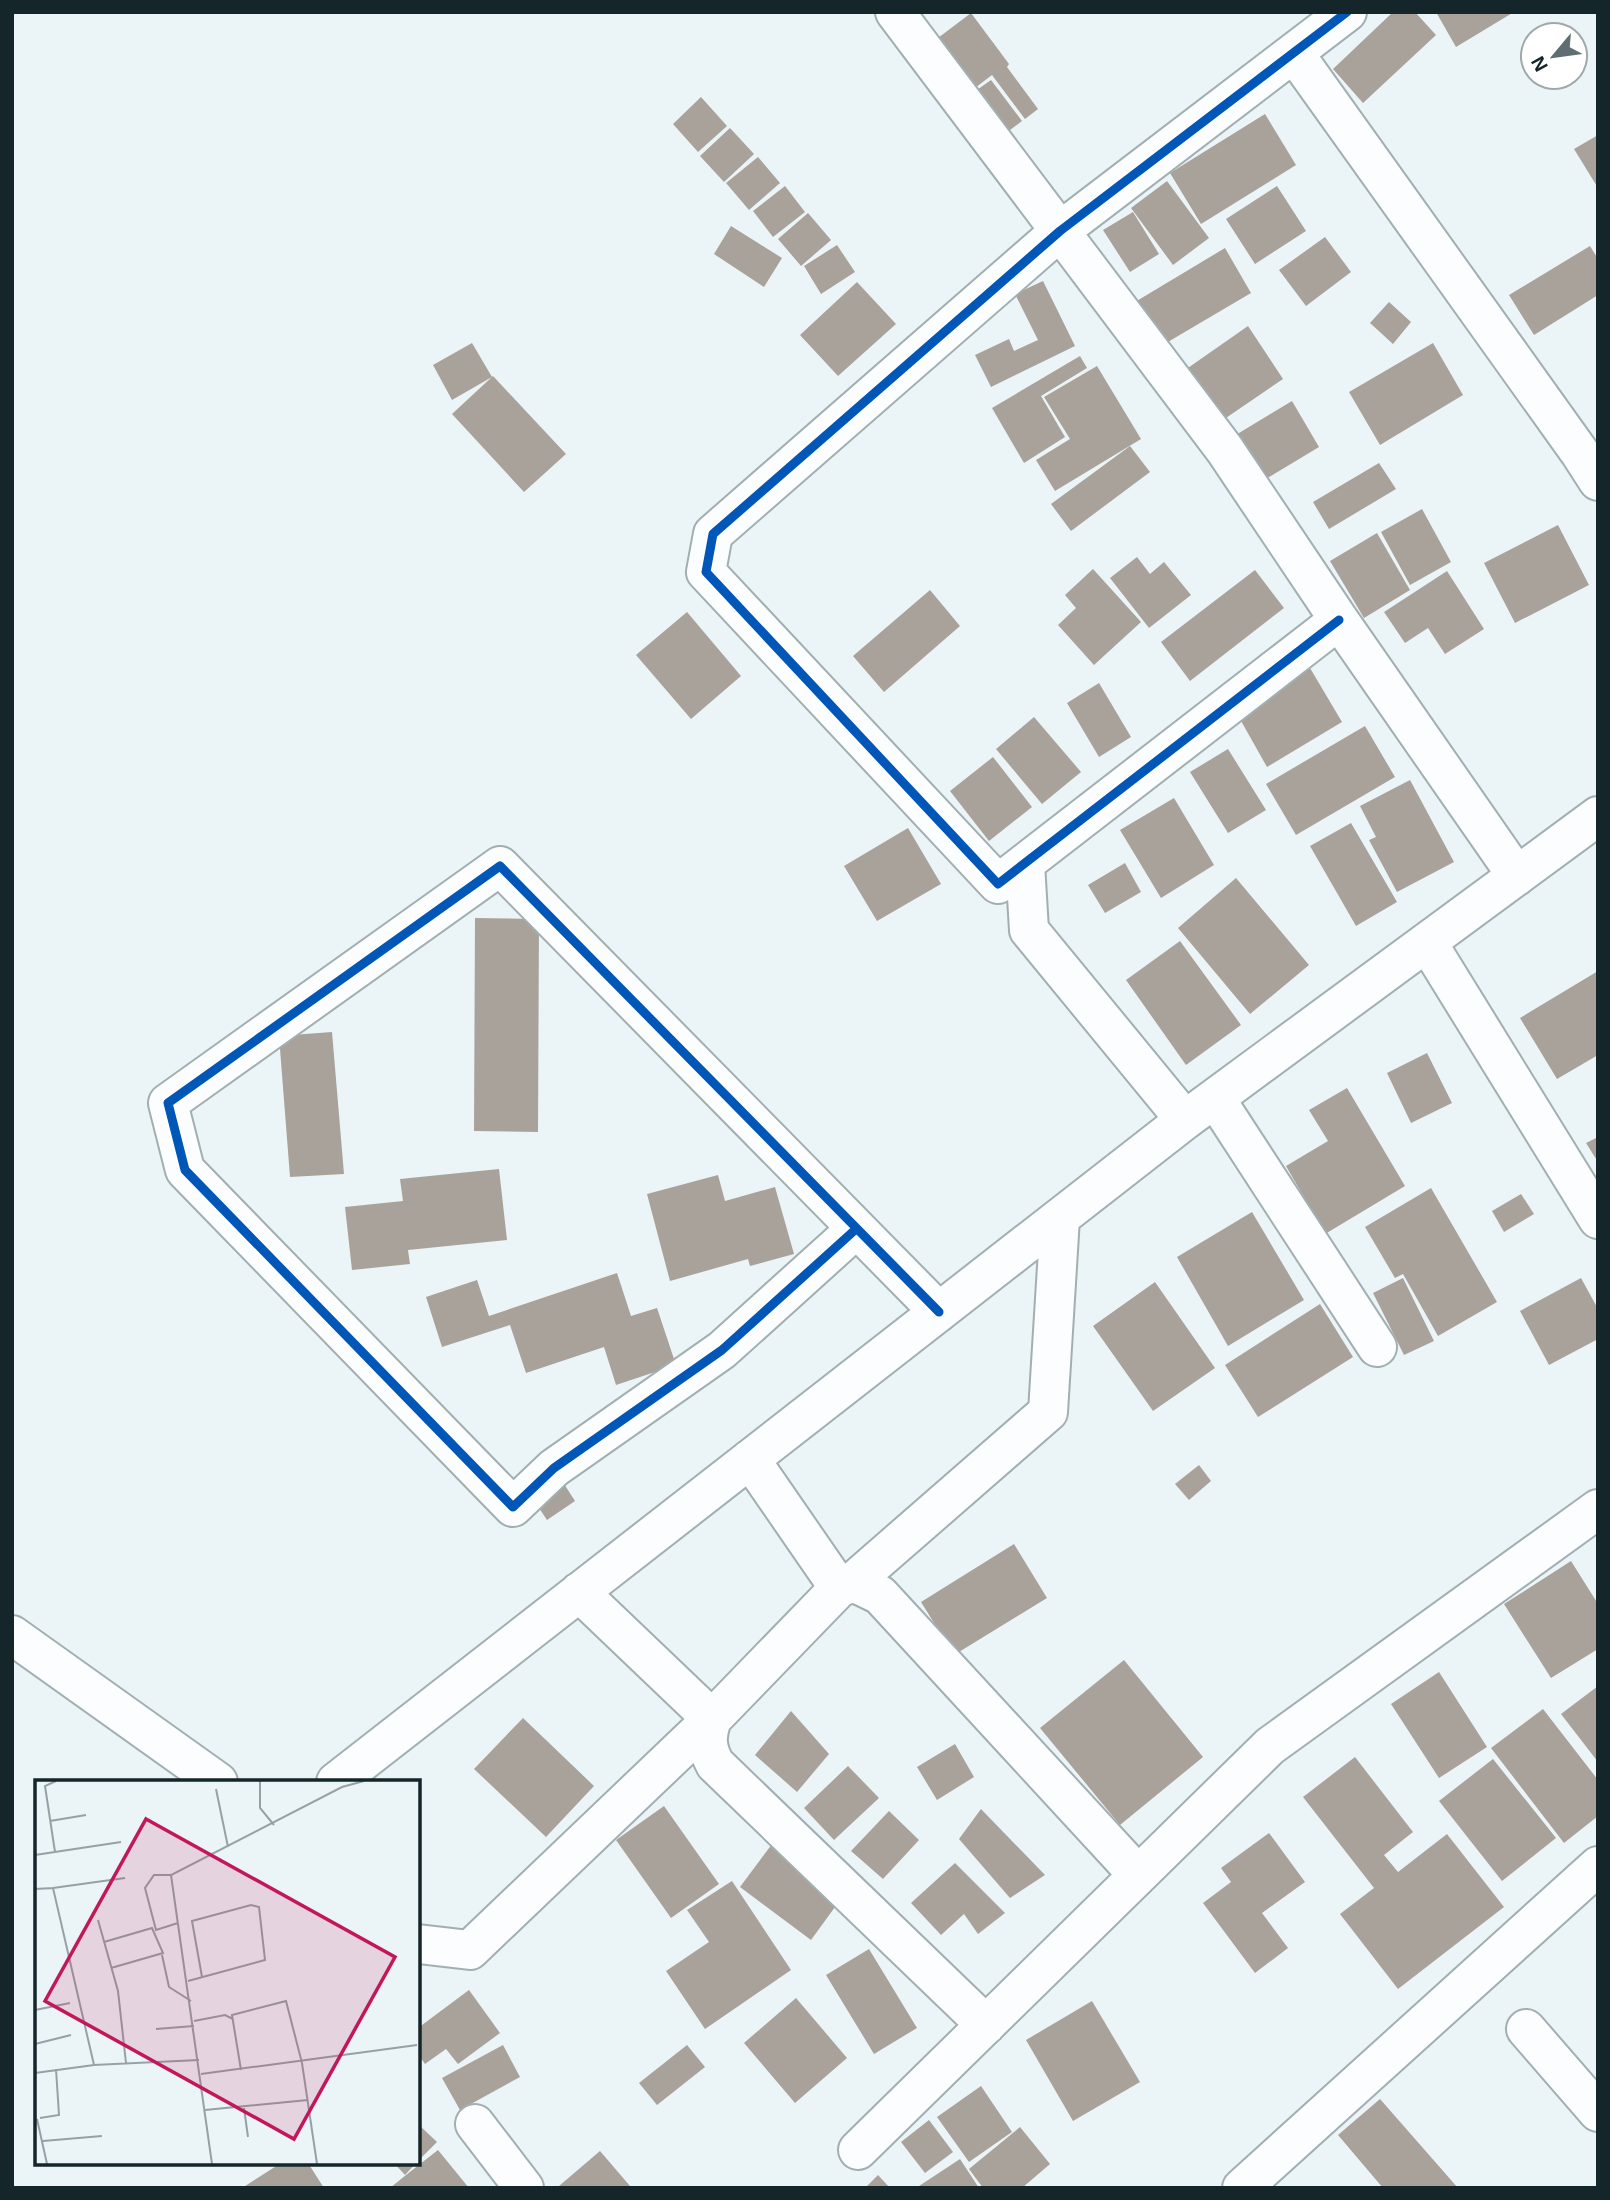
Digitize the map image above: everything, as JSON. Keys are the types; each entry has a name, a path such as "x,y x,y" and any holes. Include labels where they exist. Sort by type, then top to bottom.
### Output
{"street":[{"path":"895,12 1225,450 1517,876"},
{"path":"1339,620 998,884 706,572 713,534 1060,230 1347,12"},
{"path":"1294,53 1592,458"},
{"path":"339,1780 1200,1109 1598,816"},
{"path":"1025,864 1029,930 1200,1109 1377,1347"},
{"path":"856,1229 722,1350 554,1468 513,1507 185,1170 169,1103 499,866 939,1312"},
{"path":"1427,942 1598,1219"},
{"path":"420,1944 470,1950 712,1719 846,1585 1048,1412 1060,1218"},
{"path":"750,1459 846,1585 880,1595 1138,1875"},
{"path":"858,2150 1270,1746 1598,1509"},
{"path":"579,1592 712,1719"},
{"path":"12,1634 215,1780"},
{"path":"712,1719 707,1734 708,1750 715,1764 986,2025"},
{"path":"1242,2188 1598,1866"},
{"path":"1526,2029 1598,2112"},
{"path":"475,2124 524,2188"}],"building":[{"path":"1393,12 1415,12 1436,35 1363,103 1333,69"},
{"path":"1436,12 1514,12 1456,47"},
{"path":"971,13 1038,109 1025,119 992,75 971,91 934,41"},
{"path":"991,80 1022,121 1006,133 974,92"},
{"path":"701,97 727,126 698,152 673,124"},
{"path":"1265,114 1296,165 1201,224 1170,173"},
{"path":"730,128 754,154 724,182 700,156"},
{"path":"1598,135 1598,188 1574,149"},
{"path":"758,157 780,183 749,210 726,183"},
{"path":"1167,181 1209,238 1173,265 1131,208"},
{"path":"785,186 805,212 773,237 753,211"},
{"path":"1277,186 1306,231 1255,264 1226,219"},
{"path":"1133,212 1159,254 1130,272 1103,230"},
{"path":"808,213 831,240 801,266 778,239"},
{"path":"731,226 782,258 764,287 714,254"},
{"path":"1325,237 1351,272 1306,306 1279,270"},
{"path":"837,245 855,272 821,294 804,266"},
{"path":"1590,246 1598,259 1598,295 1534,335 1509,295"},
{"path":"1225,248 1251,293 1161,346 1135,302"},
{"path":"1043,281 1075,346 991,387 975,355 1009,339 1014,351 1038,340 1015,294"},
{"path":"857,282 896,324 838,376 800,335"},
{"path":"1389,302 1411,322 1393,344 1370,323"},
{"path":"1248,326 1283,379 1220,422 1185,370"},
{"path":"472,343 492,377 452,400 433,365"},
{"path":"1433,343 1463,395 1380,445 1349,392"},
{"path":"1080,356 1087,368 1041,396 1065,437 1024,463 992,408"},
{"path":"1097,366 1141,439 1055,491 1036,460 1070,439 1044,397"},
{"path":"493,376 566,454 524,492 452,414"},
{"path":"1292,401 1319,447 1261,482 1234,436"},
{"path":"1130,446 1150,472 1071,531 1051,504"},
{"path":"1379,463 1396,489 1329,529 1313,502"},
{"path":"1422,509 1451,562 1410,585 1381,532"},
{"path":"1558,525 1589,585 1515,623 1484,563"},
{"path":"1377,533 1410,590 1364,618 1330,561"},
{"path":"1137,557 1150,574 1164,562 1191,595 1149,628 1110,578"},
{"path":"1093,569 1141,622 1094,665 1058,625 1076,608 1065,595"},
{"path":"1255,570 1284,608 1190,681 1161,642"},
{"path":"1447,571 1484,629 1445,654 1428,628 1405,643 1384,612"},
{"path":"930,590 960,626 884,692 853,656"},
{"path":"687,612 741,676 691,719 636,655"},
{"path":"1310,668 1342,722 1267,767 1236,712"},
{"path":"1099,683 1131,737 1099,757 1067,703"},
{"path":"1034,717 1081,772 1042,804 996,749"},
{"path":"1365,726 1395,777 1296,835 1266,784"},
{"path":"1228,749 1266,810 1228,833 1190,772"},
{"path":"993,757 1032,807 989,841 950,791"},
{"path":"1410,780 1454,862 1397,892 1369,840 1376,837 1360,806"},
{"path":"1174,798 1214,865 1161,898 1120,830"},
{"path":"1351,823 1397,902 1356,926 1310,846"},
{"path":"908,828 941,884 877,921 844,866"},
{"path":"1125,863 1141,892 1105,913 1088,885"},
{"path":"1236,878 1309,965 1250,1014 1178,928"},
{"path":"475,918 539,919 538,1132 474,1131"},
{"path":"1180,941 1241,1025 1186,1065 1126,980"},
{"path":"1598,971 1598,1055 1557,1079 1520,1018"},
{"path":"332,1032 344,1174 290,1177 279,1036"},
{"path":"1427,1053 1452,1103 1411,1123 1387,1073"},
{"path":"1347,1088 1405,1186 1325,1234 1286,1166 1328,1141 1309,1110"},
{"path":"1598,1137 1598,1162 1586,1143"},
{"path":"499,1169 507,1240 408,1250 410,1264 352,1270 345,1207 403,1201 400,1179"},
{"path":"718,1175 725,1201 775,1187 794,1254 750,1266 748,1259 670,1281 647,1194"},
{"path":"1431,1188 1497,1302 1438,1336 1403,1274 1395,1278 1365,1227"},
{"path":"1521,1194 1534,1214 1504,1232 1492,1211"},
{"path":"1252,1212 1304,1300 1228,1346 1177,1257"},
{"path":"617,1273 631,1316 657,1308 676,1365 616,1385 604,1347 526,1373 510,1325 442,1347 426,1297 477,1280 489,1316"},
{"path":"1403,1278 1434,1341 1404,1355 1373,1293"},
{"path":"1581,1278 1598,1309 1598,1339 1549,1365 1520,1311"},
{"path":"1155,1282 1215,1368 1153,1411 1093,1326"},
{"path":"1320,1304 1353,1357 1258,1417 1225,1365"},
{"path":"1199,1465 1211,1481 1189,1500 1175,1484"},
{"path":"557,1473 575,1501 547,1520 529,1493"},
{"path":"1014,1544 1047,1598 954,1655 921,1602"},
{"path":"1571,1561 1598,1604 1598,1649 1551,1678 1504,1604"},
{"path":"1124,1660 1203,1757 1120,1825 1040,1728"},
{"path":"1439,1672 1487,1747 1439,1778 1391,1704"},
{"path":"1598,1686 1598,1762 1561,1714"},
{"path":"1543,1709 1598,1780 1598,1816 1564,1843 1491,1748"},
{"path":"791,1711 829,1754 797,1792 755,1755"},
{"path":"523,1718 594,1786 546,1837 474,1769"},
{"path":"955,1744 974,1777 937,1800 917,1767"},
{"path":"1355,1757 1413,1832 1384,1855 1398,1872 1447,1834 1504,1907 1398,1989 1340,1914 1374,1888 1303,1797"},
{"path":"1493,1759 1556,1838 1502,1881 1439,1801"},
{"path":"848,1766 879,1798 834,1840 804,1808"},
{"path":"664,1806 719,1884 671,1918 616,1840"},
{"path":"981,1809 1045,1875 1010,1898 959,1839"},
{"path":"889,1811 919,1840 883,1879 851,1851"},
{"path":"1269,1833 1305,1882 1262,1913 1288,1948 1255,1973 1203,1903 1231,1882 1221,1868"},
{"path":"772,1844 843,1896 811,1940 740,1887"},
{"path":"955,1863 1005,1913 978,1934 964,1914 941,1935 911,1903"},
{"path":"732,1881 791,1970 705,2029 666,1971 709,1942 687,1910"},
{"path":"869,1949 917,2028 874,2054 826,1975"},
{"path":"469,1990 500,2033 458,2064 446,2049 425,2064 420,2057 420,2027"},
{"path":"796,1998 847,2058 795,2103 744,2043"},
{"path":"1092,2001 1140,2082 1073,2121 1026,2040"},
{"path":"503,2045 520,2077 460,2110 442,2078"},
{"path":"687,2045 705,2067 657,2105 639,2083"},
{"path":"981,2086 1012,2132 969,2162 937,2117"},
{"path":"1380,2099 1458,2188 1383,2188 1338,2135"},
{"path":"929,2120 953,2152 925,2173 901,2142"},
{"path":"420,2126 437,2142 420,2159"},
{"path":"1020,2127 1050,2164 1022,2188 983,2188 969,2169"},
{"path":"438,2150 469,2188 390,2188"},
{"path":"600,2151 630,2186 560,2188 559,2186"},
{"path":"960,2159 979,2188 916,2188"},
{"path":"278,2165 309,2165 324,2188 242,2188"},
{"path":"396,2165 414,2165 405,2175"},
{"path":"878,2175 890,2188 865,2188"}],"cycle path":[{"path":"1339,620 998,884 706,572 713,534 1060,231 1347,12"},
{"path":"856,1229 722,1350 554,1468 513,1507 185,1170 168,1103 500,866 939,1312"}]}
